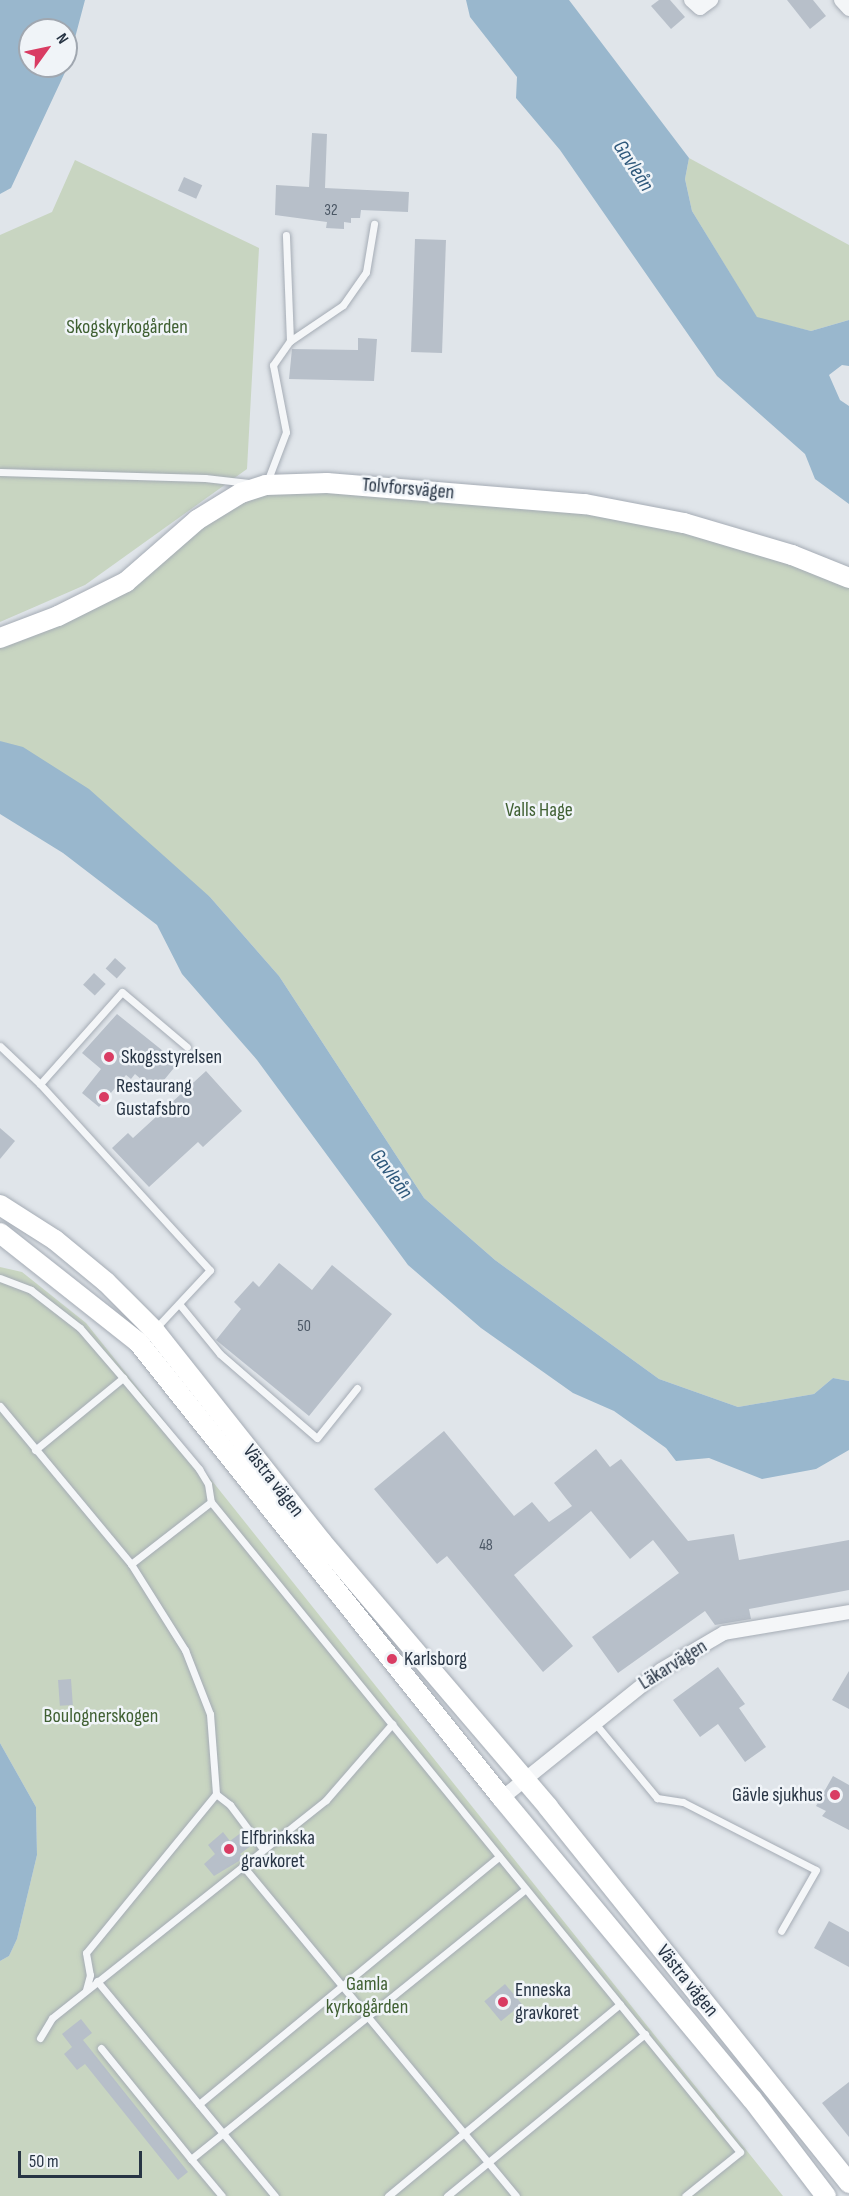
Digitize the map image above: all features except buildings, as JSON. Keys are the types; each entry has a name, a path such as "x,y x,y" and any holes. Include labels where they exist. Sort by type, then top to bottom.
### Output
{"main road":[{"name":"Tolvforsvägen","path":"0,638 58,616 126,582 198,523 241,493 266,485 327,483 585,504 684,523 792,555 849,578"},
{"name":"Västra vägen","path":"0,1205 55,1240 106,1282 502,1798 752,2100 826,2196"},
{"name":"Västra vägen","path":"0,1233 146,1336 525,1779 849,2183"}],"street":[{"path":"691,0 700,8 711,0"},
{"path":"841,0 849,9"},
{"name":"Läkarvägen","path":"525,1779 661,1670 724,1634 849,1612"},
{"path":"502,1798 525,1779"}],"lane":[{"path":"0,471 206,478 266,485 286,432 273,365 290,341 343,305 366,272 374,224"},
{"path":"286,235 290,341"},
{"path":"40,1084 122,992 187,1047"},
{"path":"0,1046 40,1084 210,1270 180,1305 146,1336"},
{"path":"0,1278 31,1290 80,1328 123,1378 199,1469 208,1484 212,1502 740,2152 685,2196"},
{"path":"180,1305 220,1354 317,1438 357,1388"},
{"path":"35,1450 123,1378"},
{"path":"0,1406 130,1564 185,1650 210,1714 216,1794 86,1953 90,1976 86,1990"},
{"path":"130,1564 212,1502"},
{"path":"594,1722 657,1798 683,1802 816,1870 781,1931"},
{"path":"40,2038 52,2018 326,1800 392,1725"},
{"path":"216,1794 230,1805 263,1849"},
{"path":"199,2104 499,1857"},
{"path":"243,1866 516,2196"},
{"path":"191,2159 526,1889"},
{"path":"97,1981 223,2133 271,2195"},
{"path":"388,2196 620,2004"},
{"path":"447,2196 645,2034"},
{"path":"101,2048 222,2196"}],"green space":[{"path":"689,158 849,245 849,320 811,331 757,318 692,211 685,179"},
{"name":"Skogskyrkogården","path":"75,160 259,248 247,469 85,585 0,622 0,235 52,212"},
{"name":"Valls Hage","path":"266,485 585,504 849,578 849,1381 833,1378 814,1394 738,1407 659,1379 495,1260 424,1198 279,976 210,897 0,741 0,638 58,616 169,542"},
{"name":"Gamla kyrkogården","path":"0,1267 22,1272 86,1323 783,2196 0,2196 0,1961 9,1956 17,1939 37,1855 36,1807 0,1743"}],"water":[{"path":"0,0 85,0 78,26 78,18 18,18 18,78 62,78 11,188 0,194"},
{"name":"Gavleån","path":"466,0 569,0 689,158 685,179 692,211 757,317 811,331 849,320 849,366 842,365 829,375 840,400 849,406 849,504 815,479 805,454 717,376 560,150 516,98 517,77 470,17"},
{"name":"Gavleån","path":"0,741 23,747 89,789 210,897 279,976 424,1198 495,1260 659,1379 738,1407 814,1394 833,1378 849,1381 849,1450 816,1469 762,1479 709,1458 676,1461 666,1448 614,1411 573,1393 481,1328 408,1265 257,1060 182,974 157,925 63,853 0,814"},
{"path":"0,1743 36,1807 37,1855 17,1939 9,1956 0,1961"}],"place":[{"name":"Skogsstyrelsen","path":"109,1057"},
{"name":"Restaurang Gustafsbro","path":"104,1097"},
{"name":"Karlsborg","path":"392,1659"},
{"name":"Gävle sjukhus","path":"835,1795"},
{"name":"Elfbrinkska gravkoret","path":"229,1849"},
{"name":"Enneska gravkoret","path":"503,2002"}],"park label":[{"name":"Boulognerskogen","path":"101,1716"}]}
